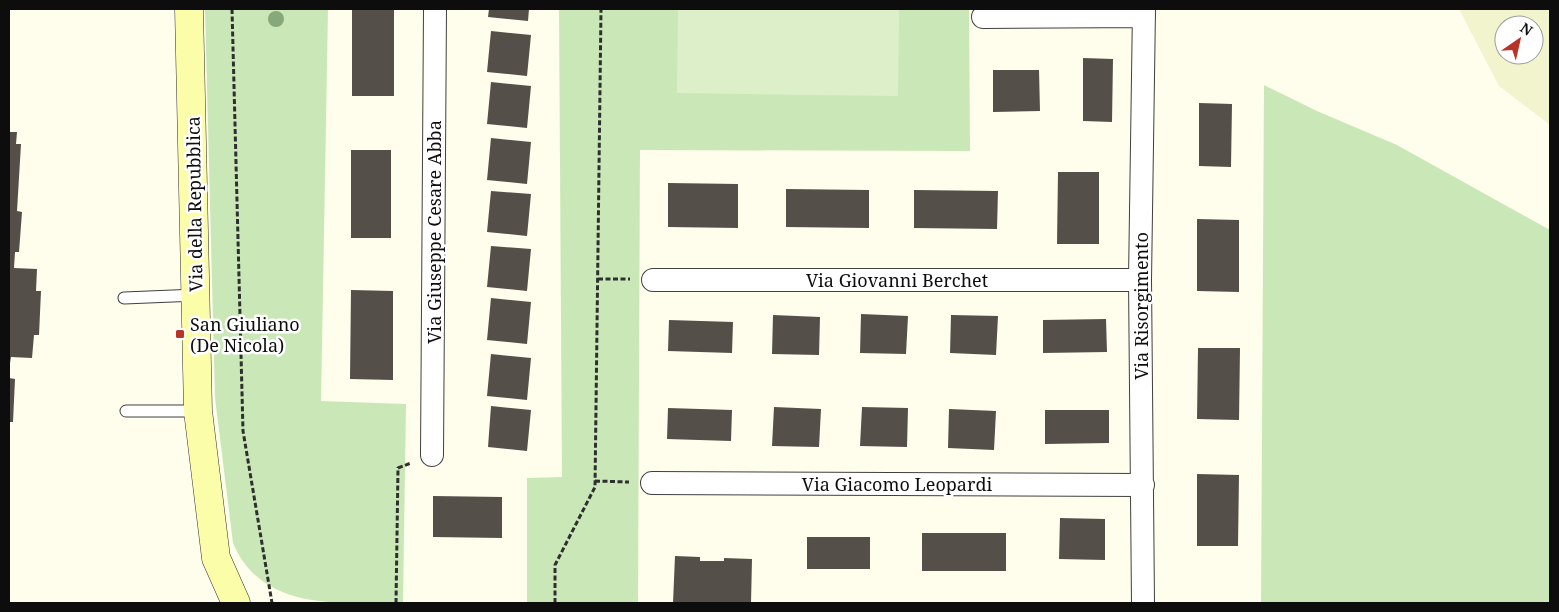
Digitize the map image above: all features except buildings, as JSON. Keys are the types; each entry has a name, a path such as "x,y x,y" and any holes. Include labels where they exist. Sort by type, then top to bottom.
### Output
{"street":[{"name":"Via della Repubblica","path":"189,9 197,295 198,412 216,558 236,603"},
{"name":"Via Giuseppe Cesare Abba","path":"432,455 435,9"},
{"path":"982,17 1144,12"},
{"name":"Via Risorgimento","path":"1143,603 1140,280 1144,12"},
{"name":"Via Giovanni Berchet","path":"653,280 1140,280"},
{"name":"Via Giacomo Leopardi","path":"652,483 1143,485"}],"lane":[{"path":"124,298 197,295"},
{"path":"126,411 198,412"}],"path":[{"path":"232,9 243,431 272,603"},
{"path":"555,603 555,565 595,487 601,9"},
{"path":"598,279 653,280"},
{"path":"396,603 398,468 432,455"},
{"path":"595,481 652,483"}],"green space":[{"path":"205,9 328,9 321,401 406,404 403,603 329,602 305,599 283,592 263,581 246,565 233,543 215,398"},
{"path":"559,9 969,9 970,151 640,150 638,603 527,603 527,478 562,477"},
{"path":"678,9 899,9 898,96 677,93"},
{"path":"1459,9 1550,9 1550,125 1499,86"},
{"path":"1264,85 1317,111 1397,145 1550,230 1550,603 1261,603"}],"place":[{"name":"San Giuliano (De Nicola)","path":"180,334"}]}
